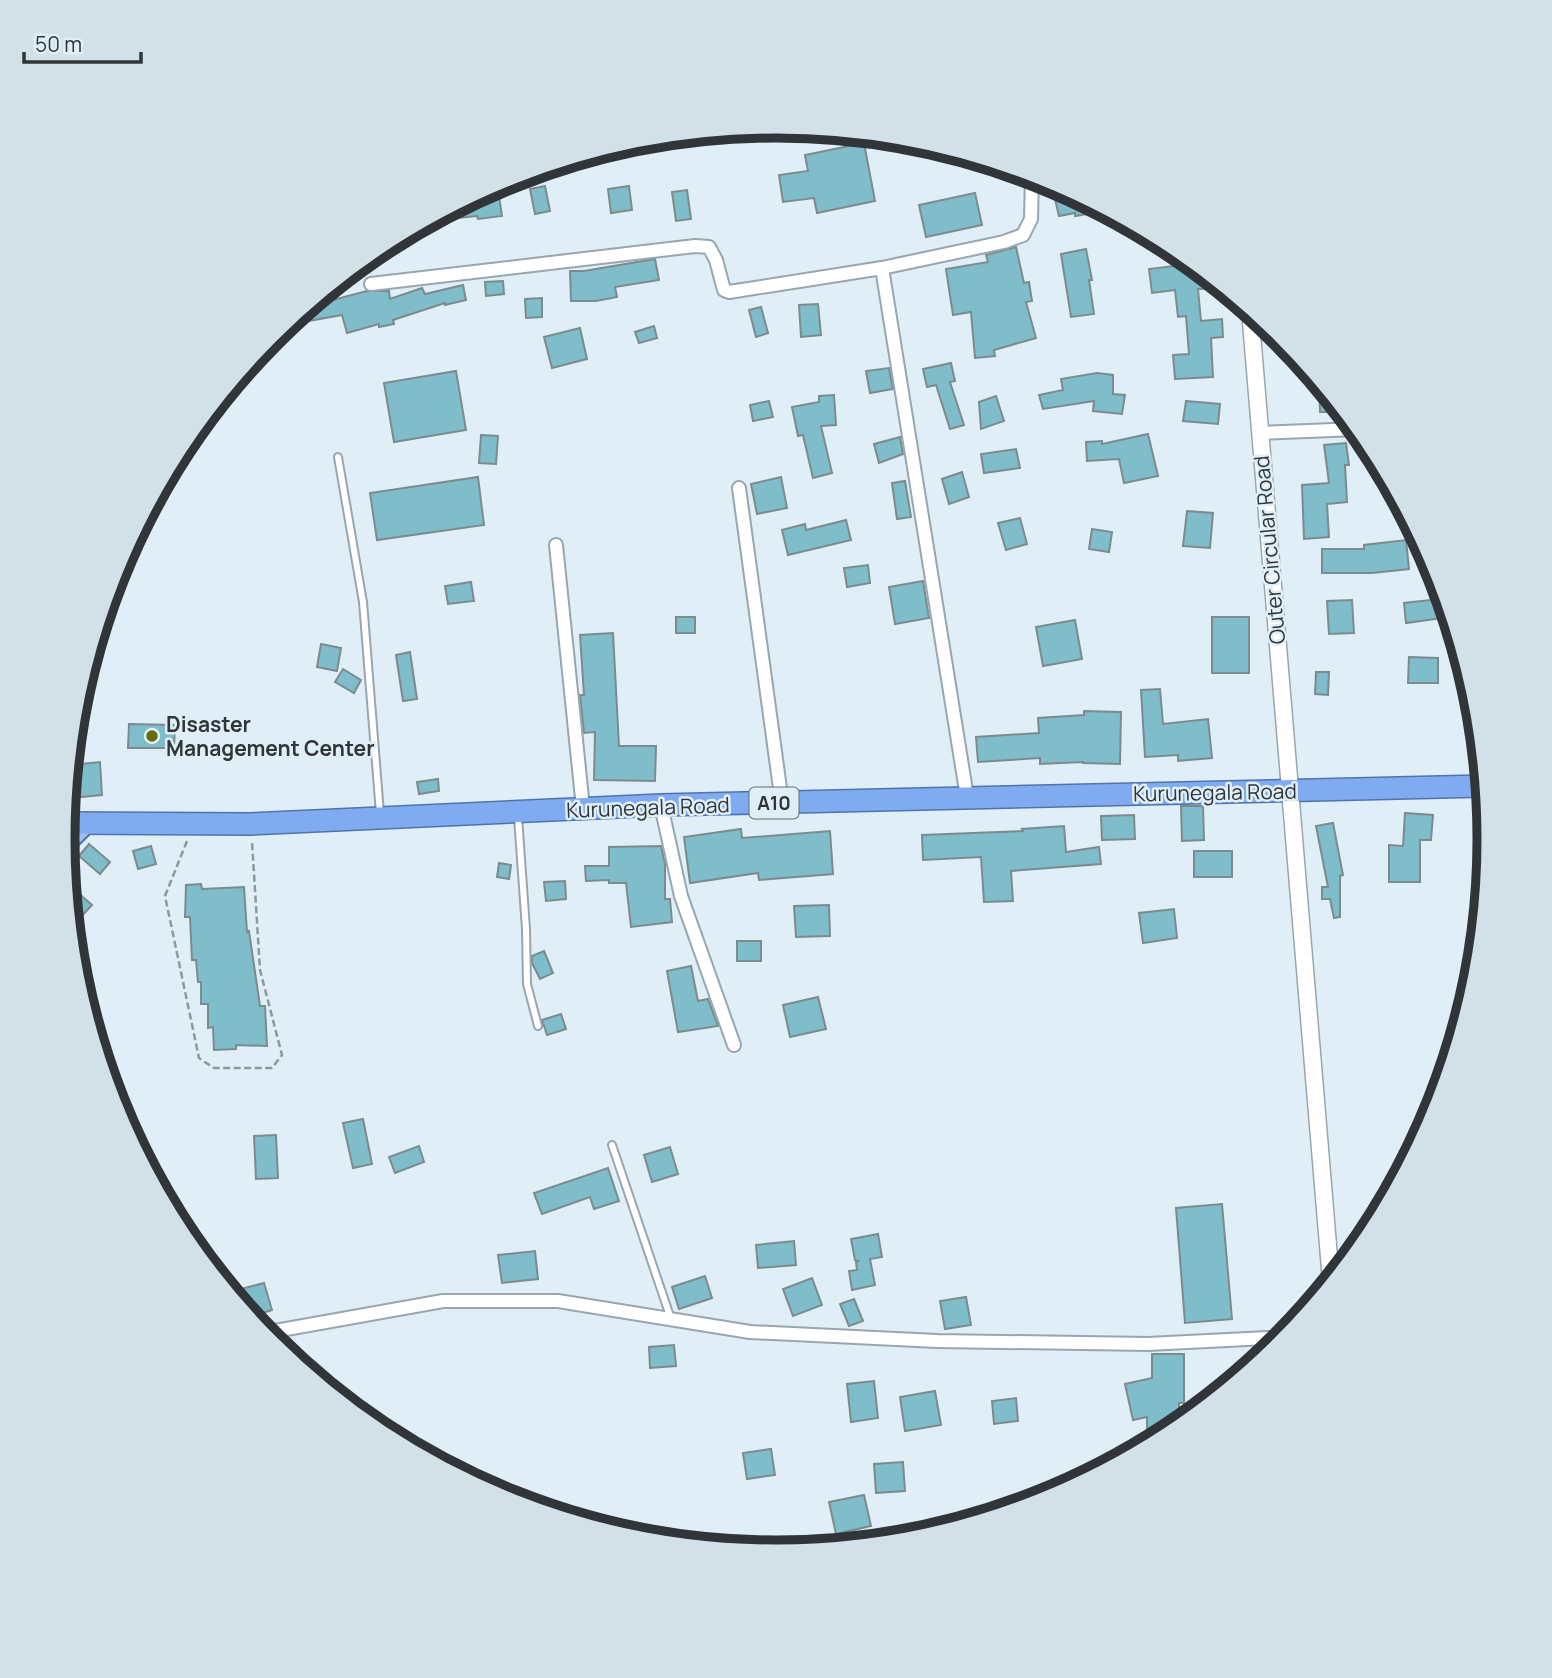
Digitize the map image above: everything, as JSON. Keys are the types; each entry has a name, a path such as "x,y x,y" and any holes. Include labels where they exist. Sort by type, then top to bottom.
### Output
{"highway":[{"name":"Kurunegala Road","path":"76,823 250,824 661,805 1474,786"}],"street":[{"path":"371,284 695,246 709,247 716,260 724,290 729,292 882,268 1004,242 1023,235 1031,219 1033,188"},
{"path":"882,268 967,797"},
{"name":"Outer Circular Road","path":"1251,324 1330,1269"},
{"path":"1260,433 1344,430"},
{"path":"739,488 782,803"},
{"path":"556,545 583,808"},
{"path":"661,805 681,896 734,1045"},
{"path":"276,1331 443,1301 558,1301 750,1332 937,1341 1148,1344 1268,1339"}],"lane":[{"path":"338,457 363,602 380,818"},
{"path":"517,811 526,929 527,984 538,1026"},
{"path":"612,1145 671,1319"}],"path":[{"path":"193,825 165,897 199,1058 214,1068 272,1068 282,1055 260,970 250,824"}],"building":[{"path":"864,144 875,201 817,213 814,198 783,202 779,175 808,171 805,155"},
{"path":"545,186 550,211 535,214 530,189"},
{"path":"629,186 632,210 611,213 608,189"},
{"path":"687,190 691,219 676,221 672,192"},
{"path":"975,193 982,225 926,237 919,205"},
{"path":"499,196 502,216 478,219 477,216 452,219"},
{"path":"1058,198 1091,213 1059,216 1055,199"},
{"path":"1016,247 1024,283 1029,282 1032,301 1026,302 1036,338 994,350 995,356 975,358 971,312 953,315 946,269 988,262 986,255"},
{"path":"1086,249 1092,280 1089,280 1094,314 1071,317 1061,254"},
{"path":"655,259 659,280 615,287 617,297 596,301 571,301 570,271"},
{"path":"1178,265 1210,289 1198,289 1201,321 1222,319 1223,337 1211,338 1213,377 1175,379 1173,355 1189,354 1186,316 1178,317 1175,290 1152,293 1149,269"},
{"path":"503,281 504,294 486,296 485,282"},
{"path":"463,285 466,300 445,303 393,320 394,324 379,327 379,324 347,333 342,315 303,322 327,302 367,291 389,291 390,299 422,288 425,294"},
{"path":"542,298 542,317 526,318 525,299"},
{"path":"818,304 821,335 801,337 799,305"},
{"path":"761,307 768,333 756,337 749,310"},
{"path":"654,326 657,338 639,343 635,332"},
{"path":"580,328 587,359 552,368 544,337"},
{"path":"951,363 955,381 950,382 964,425 950,429 936,385 927,387 923,369"},
{"path":"889,368 893,389 870,393 866,371"},
{"path":"456,371 466,430 394,442 384,383"},
{"path":"1097,373 1113,375 1113,394 1125,395 1122,414 1093,411 1094,401 1043,409 1039,395 1063,390 1061,379"},
{"path":"834,395 836,425 821,426 832,473 813,478 803,435 798,436 792,407 819,402 819,396"},
{"path":"996,396 1004,421 981,429 979,402"},
{"path":"1319,397 1332,412 1320,412"},
{"path":"769,401 773,417 753,421 750,405"},
{"path":"1186,401 1220,404 1218,424 1183,421"},
{"path":"1148,434 1158,476 1124,483 1119,459 1087,461 1086,442 1102,441 1102,444"},
{"path":"481,435 498,436 496,464 479,463"},
{"path":"900,437 903,454 879,463 874,444"},
{"path":"1346,443 1349,465 1345,465 1347,502 1327,504 1329,537 1304,539 1302,485 1329,483 1324,445"},
{"path":"1016,449 1020,468 984,473 981,454"},
{"path":"962,472 969,497 949,504 942,479"},
{"path":"478,477 484,525 377,540 370,493"},
{"path":"781,477 787,508 757,514 751,484"},
{"path":"905,481 911,517 897,519 892,483"},
{"path":"1187,511 1213,513 1210,548 1183,546"},
{"path":"1020,518 1027,544 1006,550 998,523"},
{"path":"846,520 851,540 788,555 782,530 805,524 806,530"},
{"path":"1092,529 1112,532 1109,552 1089,549"},
{"path":"1406,540 1409,569 1372,573 1322,573 1322,549 1364,549 1364,545"},
{"path":"868,565 870,583 847,587 844,568"},
{"path":"923,581 929,618 895,624 889,587"},
{"path":"1427,581 1441,618 1406,623 1404,603 1431,600"},
{"path":"471,582 474,601 448,604 445,586"},
{"path":"1352,600 1354,633 1329,634 1327,601"},
{"path":"676,617 695,617 695,633 676,633"},
{"path":"1212,617 1249,617 1249,673 1212,673"},
{"path":"1075,620 1082,659 1043,666 1036,627"},
{"path":"613,633 619,746 656,746 655,781 594,780 595,732 584,733 580,695 584,695 580,635"},
{"path":"321,644 341,648 337,671 317,667"},
{"path":"410,652 417,699 403,701 396,655"},
{"path":"1409,657 1438,658 1438,683 1408,683"},
{"path":"343,669 361,680 354,693 335,682"},
{"path":"1316,672 1329,672 1328,695 1315,694"},
{"path":"1160,689 1163,724 1208,719 1212,758 1178,761 1178,755 1145,757 1141,690"},
{"path":"1084,711 1121,712 1120,764 1040,764 1040,758 978,762 976,737 1039,733 1038,718 1084,715"},
{"name":"Disaster Management Center","path":"129,724 175,725 174,748 128,748"},
{"path":"100,762 102,795 77,798 80,764"},
{"path":"438,779 439,791 419,794 417,782"},
{"path":"1181,806 1203,806 1204,840 1182,841"},
{"path":"1405,813 1433,815 1431,840 1420,840 1420,882 1389,882 1389,845 1403,846"},
{"path":"1134,815 1135,839 1102,840 1101,816"},
{"path":"1333,823 1343,875 1340,876 1340,917 1334,918 1330,899 1322,899 1322,887 1328,887 1316,826"},
{"path":"1064,826 1066,852 1099,847 1101,864 1011,871 1013,901 984,902 981,857 923,860 922,835 1023,831 1022,829"},
{"path":"741,829 742,838 830,831 833,874 759,880 758,873 690,883 684,837"},
{"path":"89,844 110,862 100,874 79,856"},
{"path":"151,846 156,864 138,869 133,851"},
{"path":"661,846 665,864 665,899 670,899 672,922 631,927 626,883 609,883 609,880 586,881 585,866 609,866 609,847"},
{"path":"1194,851 1232,851 1232,877 1194,877"},
{"path":"499,863 511,865 509,879 497,877"},
{"path":"565,881 566,899 546,901 544,882"},
{"path":"201,884 202,889 244,887 247,932 249,931 260,1006 265,1006 267,1046 236,1045 236,1049 214,1050 213,1027 208,1028 208,1004 201,1004 201,982 198,982 196,960 192,960 190,917 185,917 186,885"},
{"path":"78,892 92,905 80,918"},
{"path":"829,905 830,936 796,937 794,906"},
{"path":"1174,909 1177,938 1143,943 1139,913"},
{"path":"737,941 761,941 761,961 737,961"},
{"path":"544,951 553,973 540,979 532,963 532,956"},
{"path":"691,966 698,1001 708,999 718,1026 678,1032 667,971"},
{"path":"818,997 826,1029 790,1037 783,1005"},
{"path":"561,1014 566,1029 547,1035 542,1020"},
{"path":"363,1119 372,1164 353,1168 343,1123"},
{"path":"276,1135 278,1178 256,1179 254,1136"},
{"path":"419,1146 424,1162 395,1173 389,1157"},
{"path":"670,1147 678,1174 652,1182 644,1155"},
{"path":"608,1168 619,1201 594,1209 590,1197 542,1214 534,1193"},
{"path":"1222,1204 1232,1319 1185,1323 1176,1208"},
{"path":"878,1234 882,1257 870,1259 875,1285 852,1290 849,1271 857,1270 858,1261 855,1260 851,1239"},
{"path":"794,1241 796,1265 758,1268 756,1245"},
{"path":"535,1251 538,1279 502,1283 498,1255"},
{"path":"705,1276 712,1298 679,1309 672,1287"},
{"path":"812,1278 822,1305 793,1316 783,1289"},
{"path":"264,1283 272,1310 261,1314 239,1289"},
{"path":"966,1297 971,1325 945,1329 940,1301"},
{"path":"854,1299 863,1321 849,1326 840,1304"},
{"path":"674,1345 676,1366 650,1368 649,1347"},
{"path":"1152,1354 1184,1354 1184,1403 1179,1403 1179,1412 1147,1433 1147,1417 1133,1420 1125,1384 1152,1378"},
{"path":"874,1381 878,1418 851,1422 847,1384"},
{"path":"935,1391 941,1425 905,1431 900,1397"},
{"path":"1016,1398 1018,1421 994,1424 992,1401"},
{"path":"771,1449 775,1475 747,1479 743,1453"},
{"path":"903,1462 905,1491 876,1493 874,1464"},
{"path":"864,1495 871,1526 836,1534 829,1502"}],"place":[{"name":"Disaster Management Center","path":"152,736"}]}
